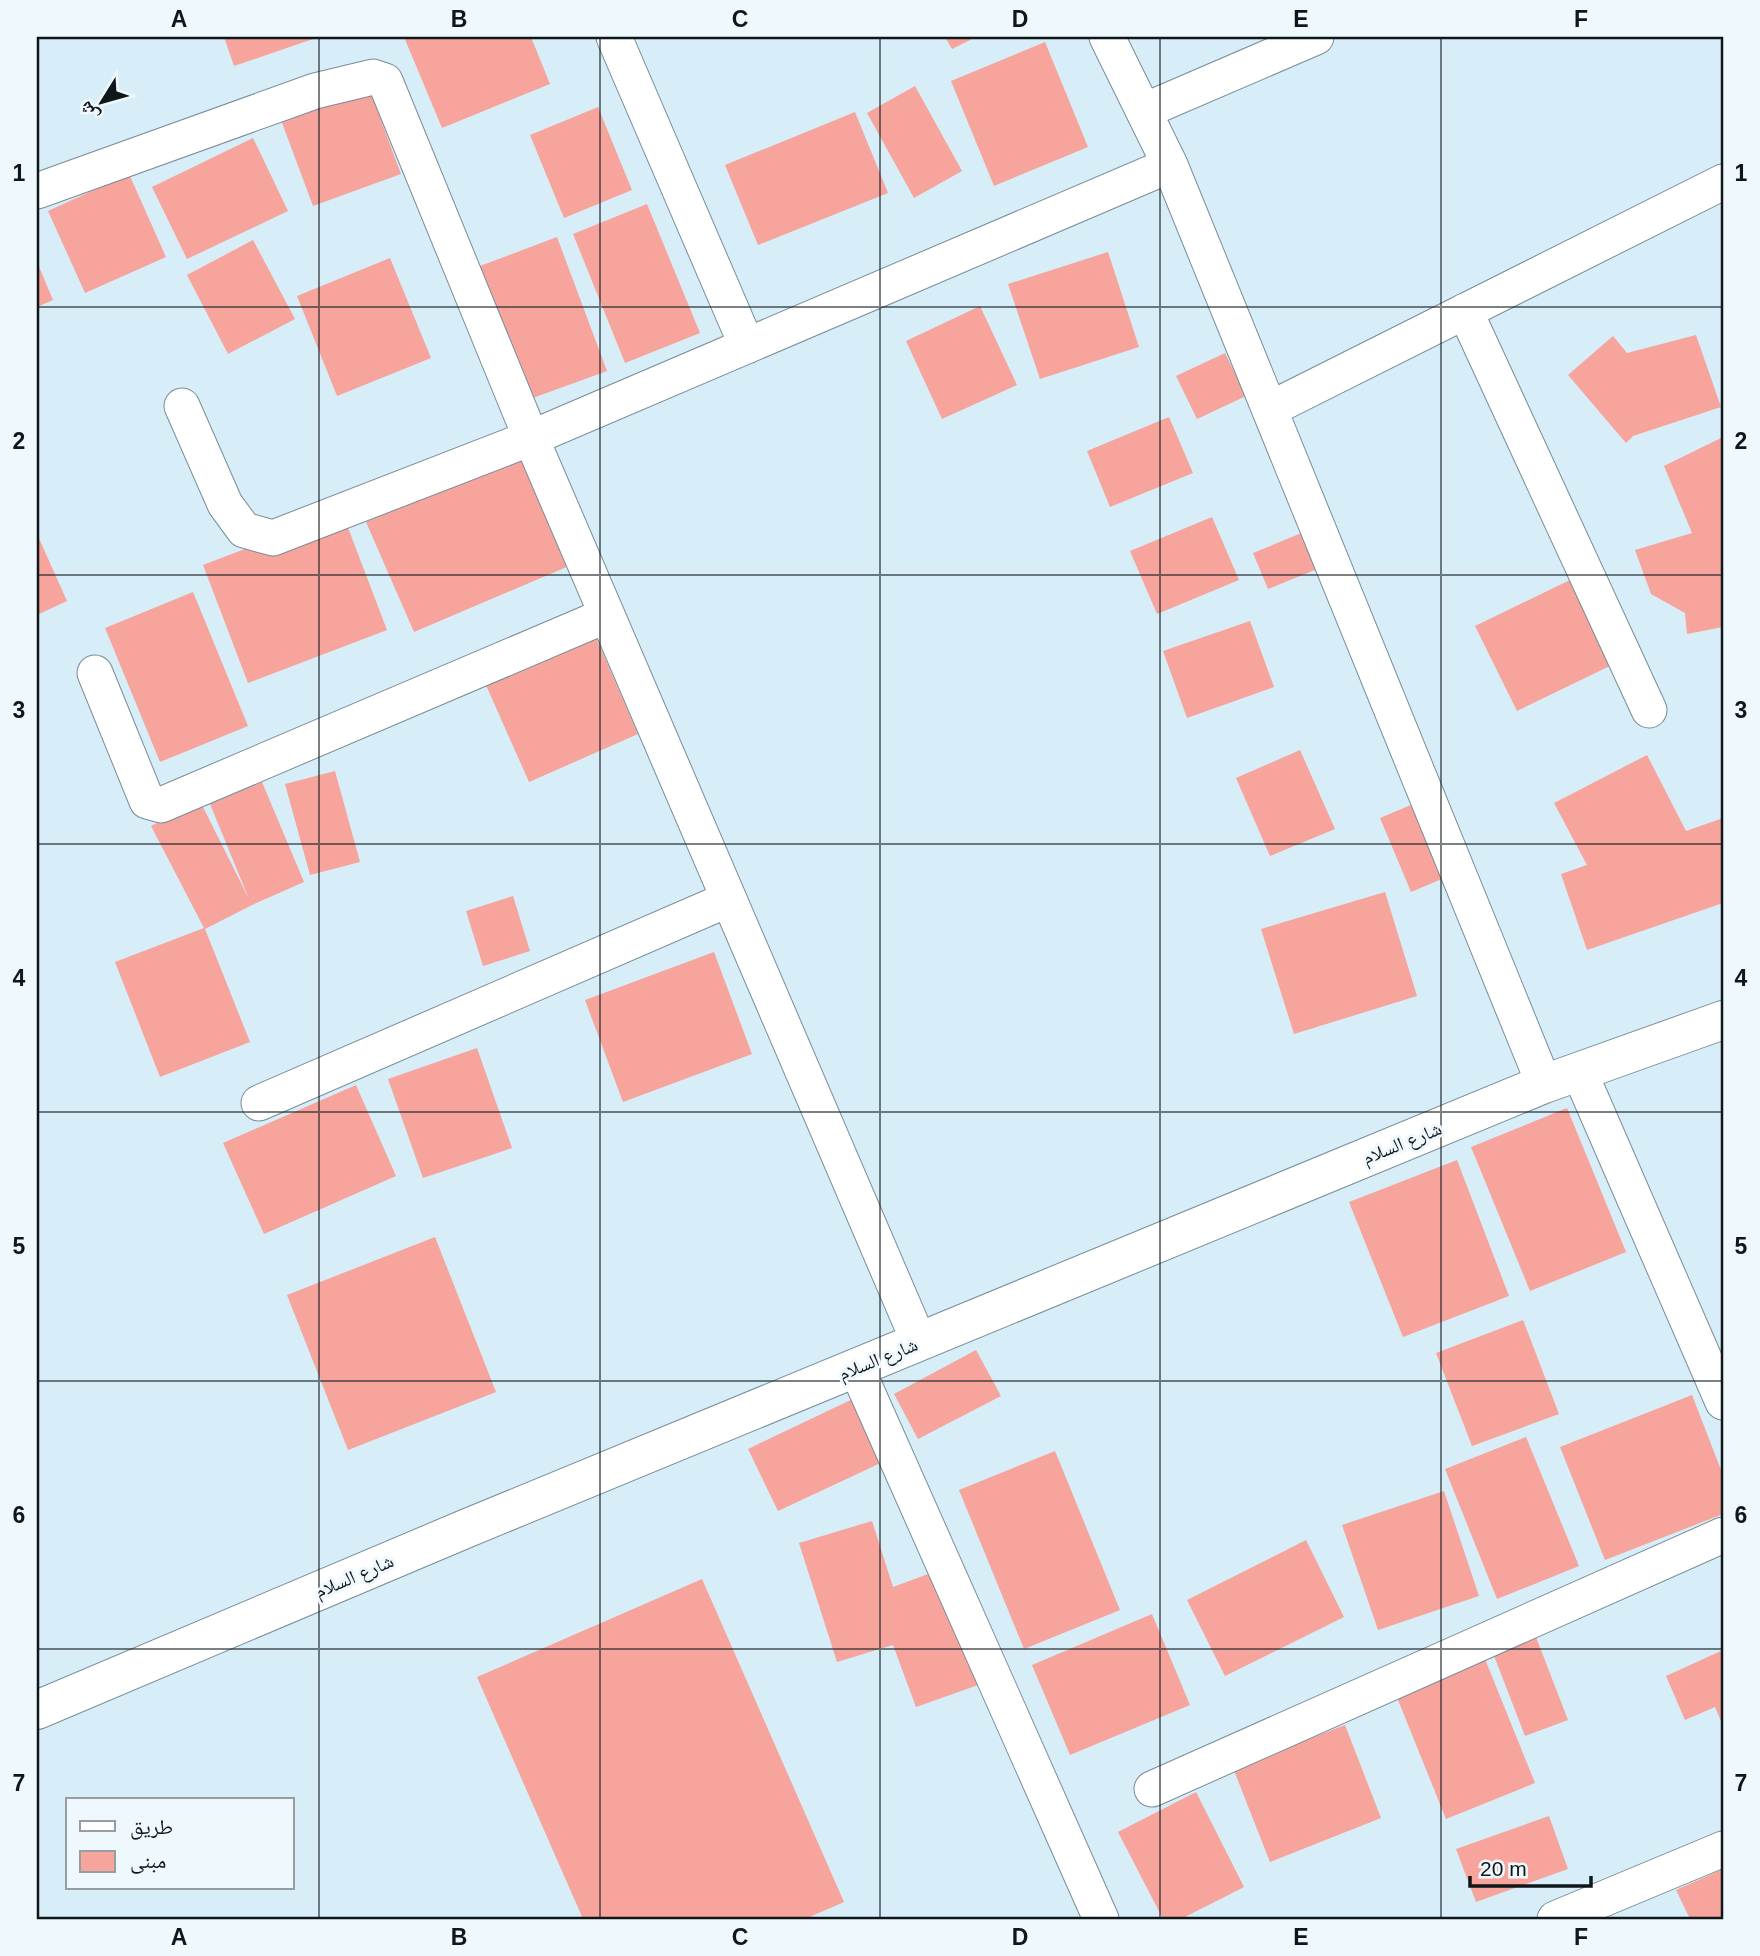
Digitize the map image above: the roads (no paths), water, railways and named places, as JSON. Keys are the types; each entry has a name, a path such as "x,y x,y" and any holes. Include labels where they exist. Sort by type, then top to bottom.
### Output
{"main road":[{"name":"شارع السلام","path":"37,1710 465,1529 1562,1078 1723,1020"}],"street":[{"path":"614,37 747,346"},
{"path":"1107,37 1170,165 1270,409 1562,1078 1723,1402"},
{"path":"1144,111 1316,37"},
{"path":"37,191 315,90 373,77 385,81 531,438 919,1342"},
{"path":"182,406 225,504 244,530 273,538 531,438 1170,165"},
{"path":"1270,409 1723,182"},
{"path":"1465,310 1649,710"},
{"path":"95,673 147,801 161,805 607,615"},
{"path":"259,1103 729,899"},
{"path":"856,1367 1101,1919"},
{"path":"1152,1789 1723,1535"},
{"path":"1555,1919 1623,1906 1723,1849"}]}
